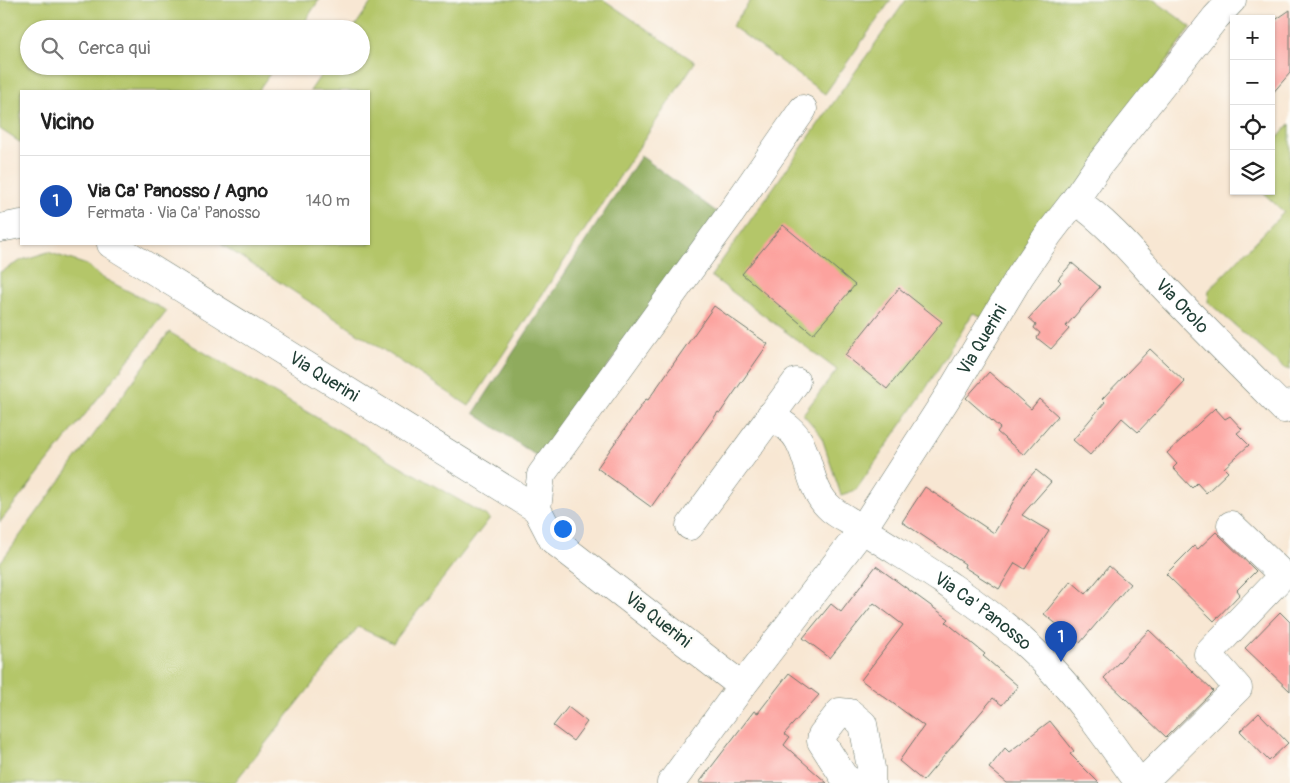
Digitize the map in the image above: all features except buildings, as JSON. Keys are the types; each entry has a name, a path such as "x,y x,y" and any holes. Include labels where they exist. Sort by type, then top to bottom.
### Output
{"street":[{"name":"Via Querini","path":"671,783 742,686 862,530 952,390 1020,276 1048,234 1075,200 1099,165 1216,17 1232,0"},
{"path":"536,509 541,475 803,109"},
{"name":"Via Orolo","path":"1075,200 1122,241 1166,289 1284,409 1290,404"},
{"path":"0,228 20,224"},
{"name":"Via Querini","path":"113,245 536,509 553,540 742,686"},
{"path":"690,526 796,382"},
{"name":"Via Ca' Panosso","path":"770,416 787,427 798,439 810,477 819,494 830,508 862,530 913,560 982,609 1018,638 1051,668 1085,709 1141,783"},
{"path":"1141,783 1238,688 1208,654 1283,575 1231,525"},
{"path":"853,783 844,777 821,741 822,735 840,712 850,713 863,724 871,768 871,783"}],"green space":[{"path":"0,0 319,0 306,20 20,20 20,75 269,75 259,90 20,90 20,142 0,129"},
{"path":"373,0 604,0 695,62 469,406 223,245 370,245 370,90 311,90 321,75 370,75 370,20 359,20"},
{"path":"751,0 891,0 825,94 732,26"},
{"path":"906,0 1154,0 1191,27 985,318 973,313 923,393 856,490 841,495 821,435 803,414 837,370 711,276"},
{"path":"1290,124 1290,370 1284,368 1208,302 1209,290 1284,212 1265,195 1275,195 1275,141"},
{"path":"641,156 718,213 541,459 474,413"},
{"path":"48,252 87,265 101,277 167,311 0,522 0,272 22,260"},
{"path":"169,332 490,518 393,643 358,627 234,783 0,783 0,563"}],"place":[{"name":"Via Ca' Panosso / Agno","path":"1061,662"}]}
